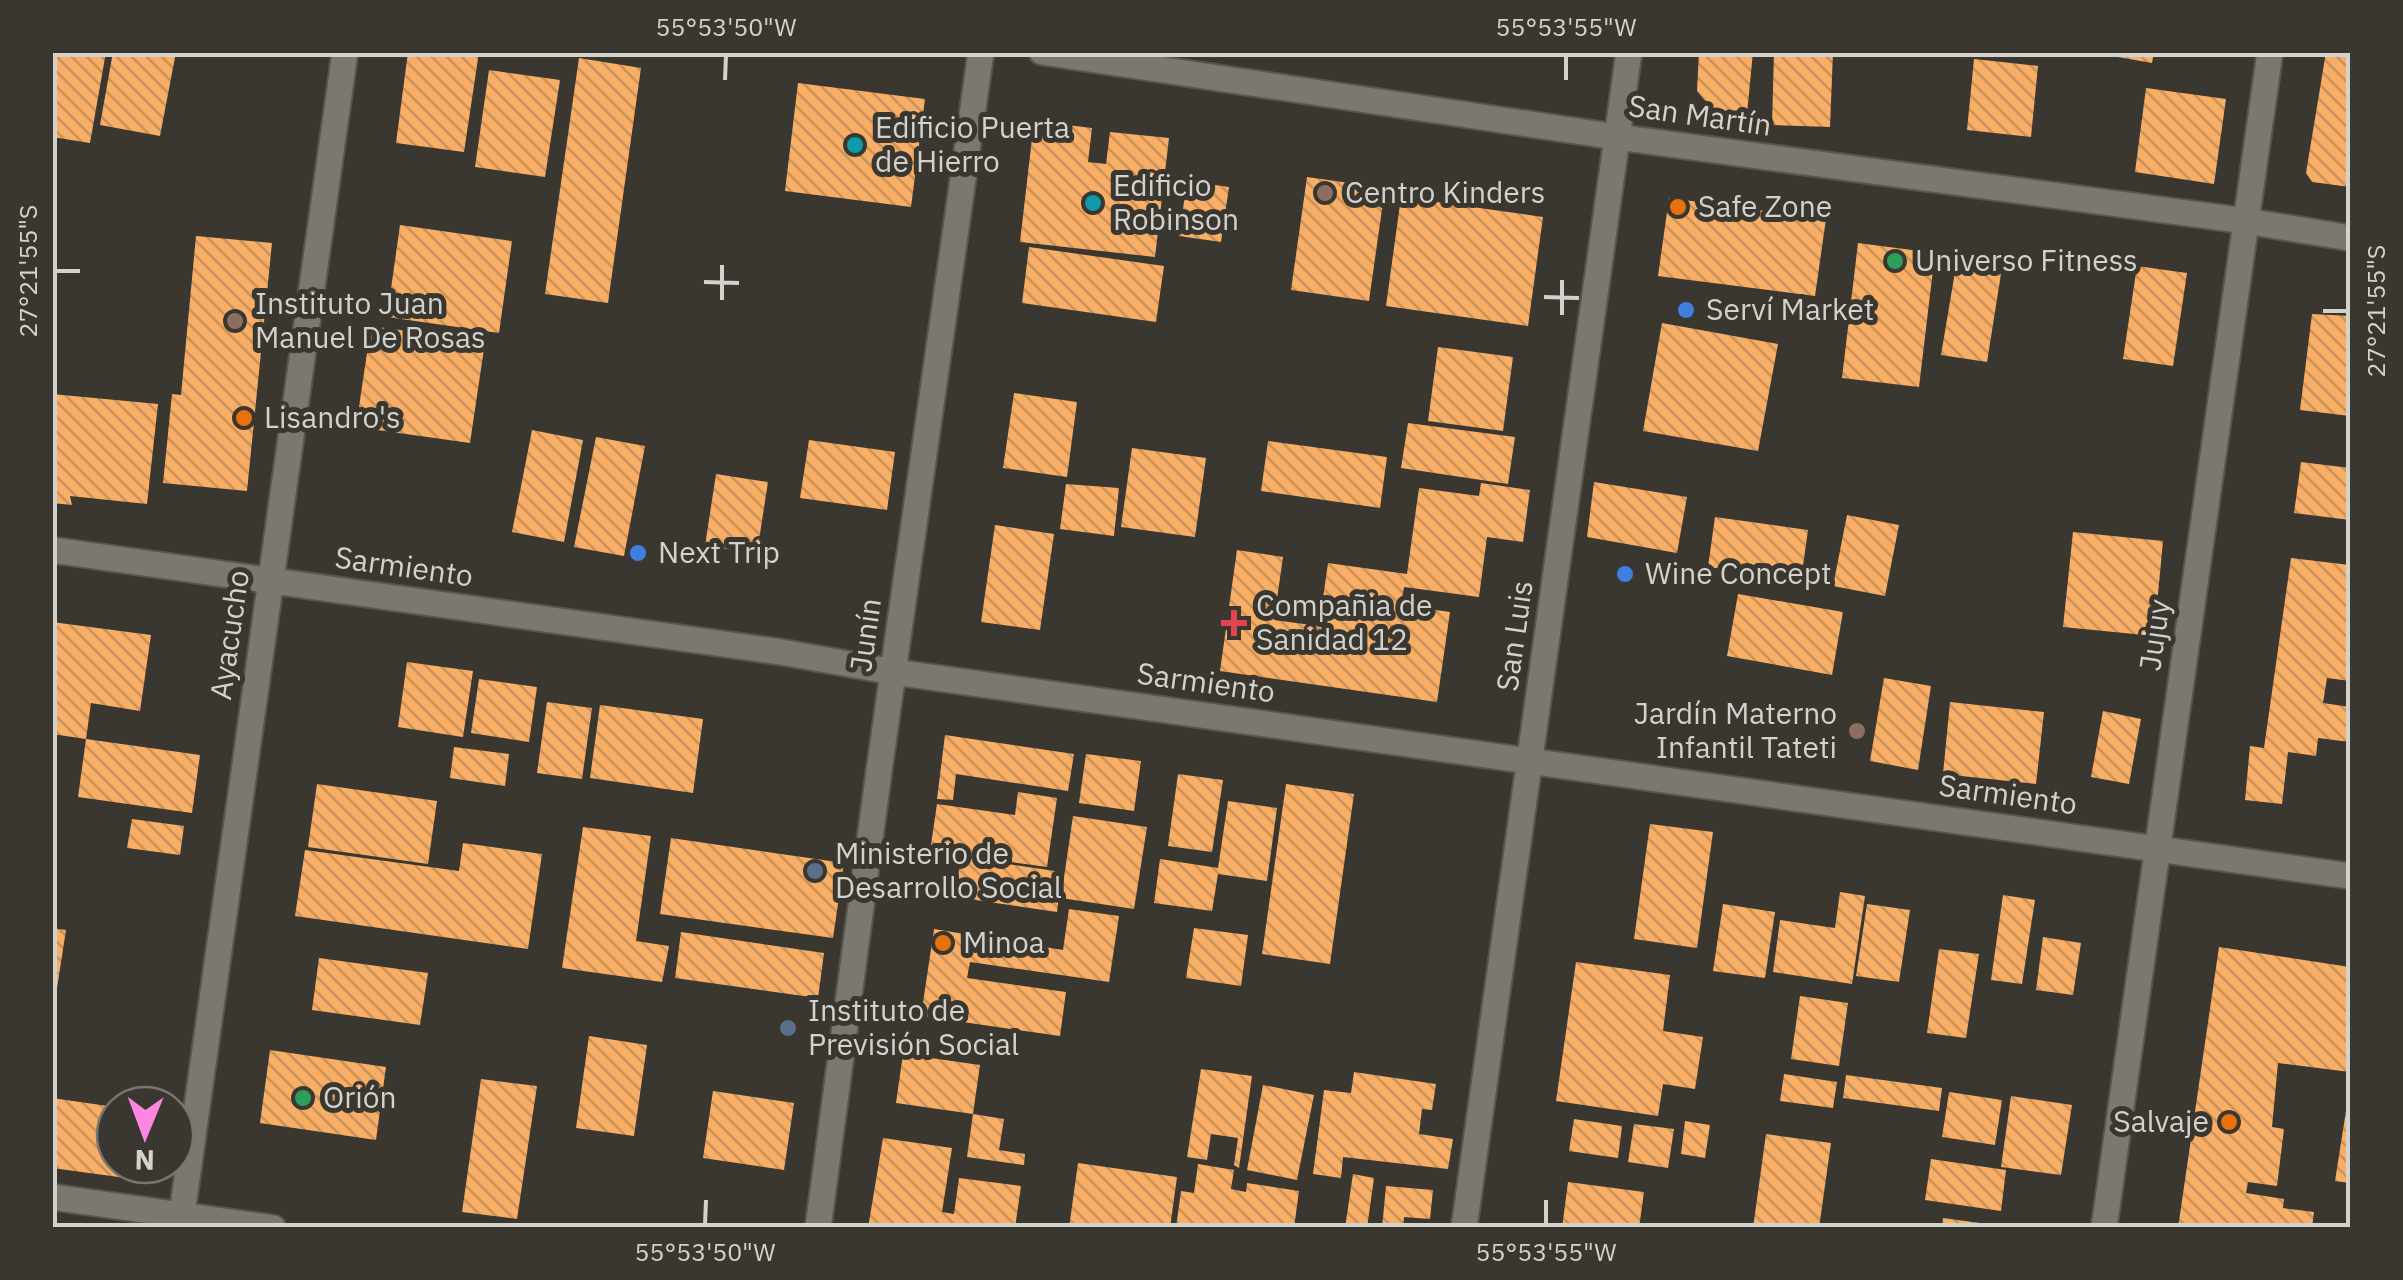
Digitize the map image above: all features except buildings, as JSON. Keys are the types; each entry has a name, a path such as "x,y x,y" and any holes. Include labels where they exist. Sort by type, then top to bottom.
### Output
{"street":[{"name":"Ayacucho","path":"181,1221 346,52"},
{"name":"Junín","path":"818,1228 981,52"},
{"name":"San Martín","path":"1042,52 1617,138 2350,238"},
{"name":"San Luis","path":"1464,1228 1630,52"},
{"name":"Jujuy","path":"2104,1228 2270,52"},
{"name":"Sarmiento","path":"52,550 2350,876"},
{"path":"52,1197 181,1221 273,1228"}],"place":[{"name":"Edificio Puerta de Hierro","path":"855,145"},
{"name":"Centro Kinders","path":"1325,193"},
{"name":"Edificio Robinson","path":"1093,203"},
{"name":"Safe Zone","path":"1678,207"},
{"name":"Universo Fitness","path":"1895,261"},
{"name":"Serví Market","path":"1686,310"},
{"name":"Instituto Juan Manuel De Rosas","path":"235,321"},
{"name":"Lisandro's","path":"244,418"},
{"name":"Next Trip","path":"638,553"},
{"name":"Wine Concept","path":"1625,574"},
{"name":"Compañia de Sanidad 12","path":"1234,623"},
{"name":"Jardín Materno Infantil Tateti","path":"1857,731"},
{"name":"Ministerio de Desarrollo Social","path":"815,871"},
{"name":"Minoa","path":"943,943"},
{"name":"Instituto de Previsión Social","path":"788,1028"},
{"name":"Orión","path":"303,1098"},
{"name":"Salvaje","path":"2229,1122"}]}
